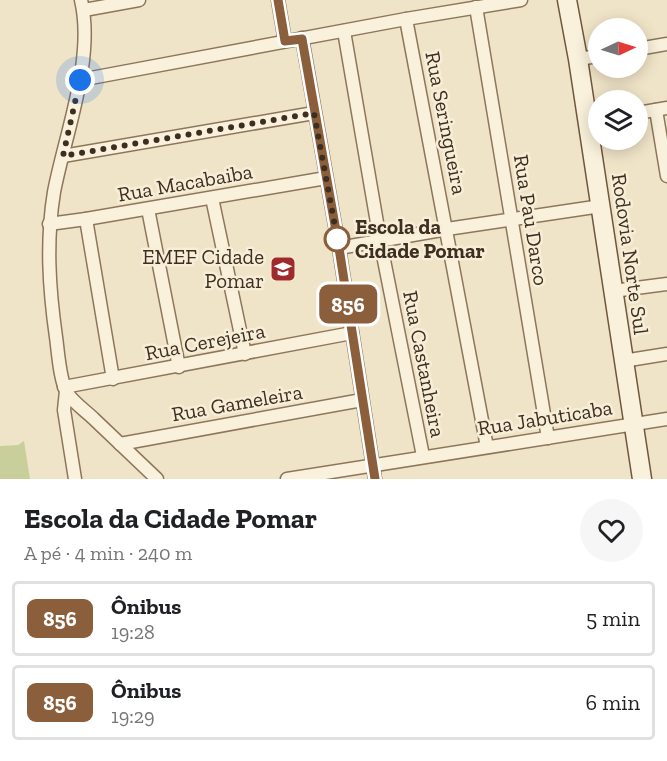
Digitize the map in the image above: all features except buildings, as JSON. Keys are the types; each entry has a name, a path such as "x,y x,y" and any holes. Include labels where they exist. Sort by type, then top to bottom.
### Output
{"street":[{"path":"75,479 64,410 65,389 51,308 48,261 49,224 80,80 83,53 83,5 139,0"},
{"path":"278,0 285,41"},
{"path":"80,80 406,19 521,0"},
{"name":"Rodovia Norte Sul","path":"567,0 588,100"},
{"name":"Rua Pau Darco","path":"476,7 548,438"},
{"name":"Rua Seringueira","path":"406,19 487,447"},
{"name":"Rua Castanheira","path":"344,31 380,240 423,456"},
{"path":"302,39 339,248 375,479"},
{"path":"648,47 667,44"},
{"path":"578,59 588,58"},
{"path":"662,109 667,176"},
{"path":"63,156 314,113"},
{"name":"Rodovia Norte Sul","path":"596,150 601,206 642,479"},
{"name":"Rua Macabaiba","path":"49,224 326,178"},
{"path":"212,198 245,354"},
{"path":"339,248 601,206"},
{"path":"148,209 179,367"},
{"path":"86,219 113,379"},
{"path":"613,291 667,284"},
{"name":"Rua Cerejeira","path":"65,389 352,333"},
{"path":"623,362 667,354"},
{"path":"65,389 157,479"},
{"name":"Rua Gameleira","path":"120,444 362,400"},
{"name":"Rua Jabuticaba","path":"286,479 667,419"}],"green space":[{"path":"24,441 30,479 0,479 0,446 18,445"}],"bus line":[{"name":"856","path":"278,0 285,41 302,39 339,248 375,479"}],"place":[{"name":"Escola da Cidade Pomar","path":"337,239"},
{"name":"EMEF Cidade Pomar","path":"283,269"}],"route":[{"path":"80,80 63,156 314,113 339,248 337,239"}]}
